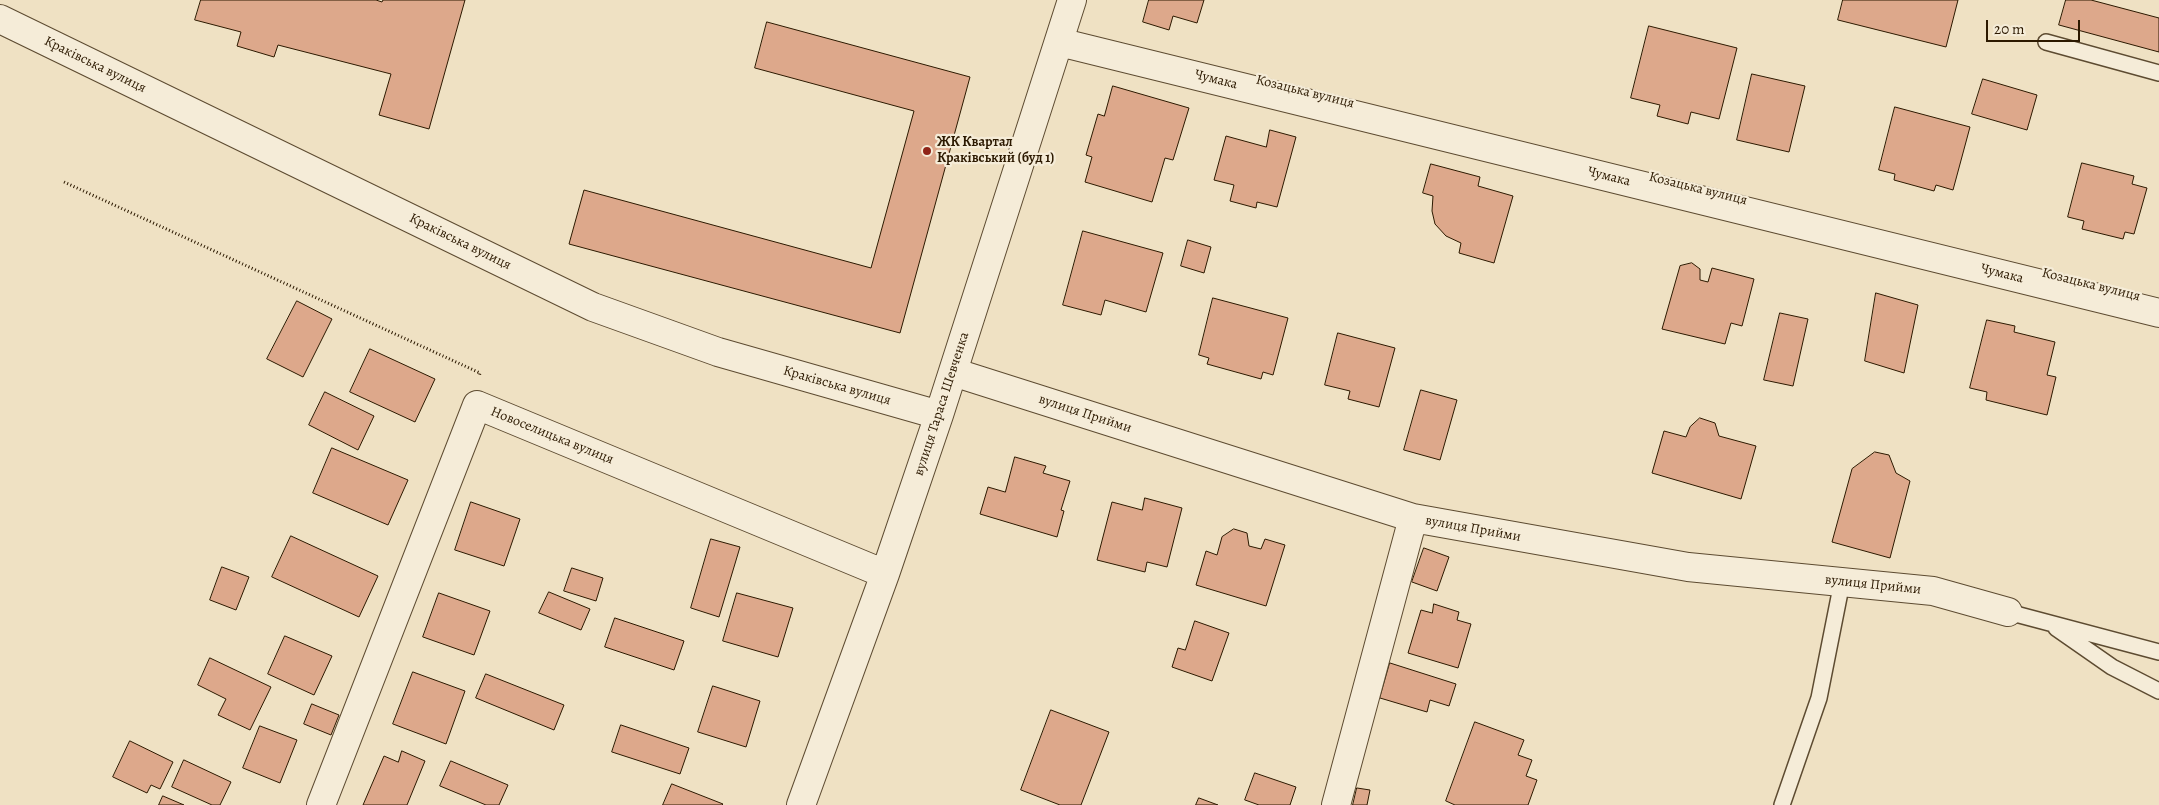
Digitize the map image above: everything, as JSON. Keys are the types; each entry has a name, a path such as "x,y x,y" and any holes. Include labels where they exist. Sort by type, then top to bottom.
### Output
{"street":[{"name":"вулиця Тараса Шевченка","path":"801,805 939,415 1072,0"},
{"name":"Краківська вулиця","path":"0,19 593,307 718,352 939,415"},
{"name":"Козацька вулиця","path":"1061,37 2159,302"},
{"name":"Чумака","path":"1061,37 2159,313"},
{"name":"вулиця Прийми","path":"953,372 1413,518 1688,567 1933,591 2008,612"},
{"name":"Новоселицька вулиця","path":"321,805 477,405 884,574"},
{"path":"1336,805 1413,518"}],"lane":[{"path":"2046,42 2159,73"},
{"path":"1782,805 1820,698 1842,582"},
{"path":"2008,612 2159,652"},
{"path":"2047,622 2112,667 2159,691"}],"path":[{"path":"64,182 480,373 477,405"}],"building":[{"path":"201,0 376,0 382,2 383,0 465,0 429,129 379,115 391,74 278,45 274,57 237,46 241,32 195,20"},
{"path":"1149,0 1204,0 1197,23 1173,16 1169,30 1143,22"},
{"path":"1843,0 1958,0 1946,47 1838,20"},
{"path":"2066,0 2091,0 2159,18 2159,52 2059,25"},
{"name":"ЖК Квартал Краківський (буд 1)","path":"767,22 970,77 900,333 569,244 584,190 871,268 914,111 755,68"},
{"path":"1649,26 1737,48 1719,119 1691,112 1688,124 1657,116 1660,105 1631,98"},
{"path":"1752,74 1805,86 1789,152 1737,140"},
{"path":"1983,79 2037,95 2027,130 1972,114"},
{"path":"1113,86 1189,108 1173,160 1165,158 1152,202 1085,182 1092,157 1086,155 1098,114 1104,116"},
{"path":"1895,107 1970,127 1953,190 1936,185 1934,191 1894,180 1895,174 1879,170"},
{"path":"1270,130 1296,137 1277,207 1257,202 1256,208 1230,201 1234,185 1214,180 1226,136 1266,147"},
{"path":"2082,163 2134,176 2132,184 2147,188 2134,234 2125,232 2123,239 2082,229 2084,221 2068,217"},
{"path":"1431,164 1480,177 1478,186 1513,196 1494,263 1459,253 1461,243 1446,236 1435,224 1432,211 1433,196 1423,193"},
{"path":"1083,231 1163,253 1146,312 1105,300 1101,315 1063,305"},
{"path":"1188,240 1211,247 1204,273 1181,266"},
{"path":"1692,263 1700,269 1700,280 1708,282 1712,268 1754,279 1742,326 1731,323 1725,344 1662,329 1680,266"},
{"path":"1876,293 1918,305 1904,373 1865,361"},
{"path":"1213,298 1288,318 1273,375 1263,372 1261,379 1207,364 1209,358 1199,355"},
{"path":"297,301 332,319 303,377 267,359"},
{"path":"1780,313 1808,319 1793,386 1764,380"},
{"path":"1987,320 2015,326 2014,332 2055,342 2047,375 2056,377 2047,415 1986,400 1987,392 1970,388"},
{"path":"1338,333 1395,348 1379,407 1348,399 1350,391 1325,385"},
{"path":"370,349 435,379 415,422 350,392"},
{"path":"1421,390 1457,400 1440,460 1404,450"},
{"path":"325,392 374,416 358,450 309,425"},
{"path":"1700,418 1715,423 1719,436 1756,446 1741,499 1652,473 1664,431 1686,437 1690,427"},
{"path":"332,448 408,480 388,525 313,493"},
{"path":"1875,452 1889,455 1896,473 1910,481 1890,558 1832,542 1852,469"},
{"path":"1015,457 1046,466 1043,473 1070,481 1061,510 1064,511 1057,537 980,514 988,487 1005,492"},
{"path":"1145,498 1182,508 1167,567 1147,562 1145,572 1097,560 1112,502 1142,510"},
{"path":"471,502 520,519 504,566 455,550"},
{"path":"1234,529 1247,533 1249,546 1261,549 1265,539 1285,545 1266,606 1196,585 1206,551 1217,555 1222,537"},
{"path":"291,536 378,576 359,617 272,577"},
{"path":"711,539 740,547 719,617 691,608"},
{"path":"1424,548 1449,557 1437,591 1412,582"},
{"path":"222,567 249,577 236,610 210,600"},
{"path":"572,568 603,578 596,601 564,591"},
{"path":"549,592 590,609 581,630 539,613"},
{"path":"439,593 490,611 474,655 423,637"},
{"path":"737,593 793,608 778,657 723,641"},
{"path":"1434,604 1459,612 1457,620 1471,624 1458,668 1408,653 1421,610 1432,613"},
{"path":"615,618 684,641 674,670 605,647"},
{"path":"1195,621 1229,633 1212,681 1172,667 1178,648 1185,650"},
{"path":"285,636 332,656 314,695 268,674"},
{"path":"210,658 271,687 250,730 218,715 226,699 198,685"},
{"path":"1390,663 1456,684 1449,706 1430,700 1427,712 1380,698"},
{"path":"413,672 465,691 446,744 393,724"},
{"path":"486,674 564,705 554,730 476,698"},
{"path":"713,686 760,701 746,747 698,732"},
{"path":"312,704 339,715 331,735 304,724"},
{"path":"1051,710 1109,732 1081,805 1060,805 1021,790"},
{"path":"1475,722 1524,740 1518,755 1532,760 1526,776 1537,780 1528,805 1455,805 1446,801"},
{"path":"621,725 689,748 680,774 612,752"},
{"path":"260,726 297,740 280,783 243,768"},
{"path":"130,741 173,762 160,789 151,785 147,793 113,777"},
{"path":"402,751 425,761 407,805 363,805 384,756 398,762"},
{"path":"184,760 231,782 220,805 212,805 172,787"},
{"path":"451,761 508,785 499,805 486,805 440,786"},
{"path":"1255,773 1296,787 1290,805 1259,805 1245,800"},
{"path":"672,784 723,804 663,805"},
{"path":"1357,788 1370,790 1367,805 1353,805"},
{"path":"163,796 184,805 159,805"},
{"path":"1199,798 1218,805 1196,805"}],"place":[{"name":"ЖК Квартал Краківський (буд 1)","path":"927,151"}]}
